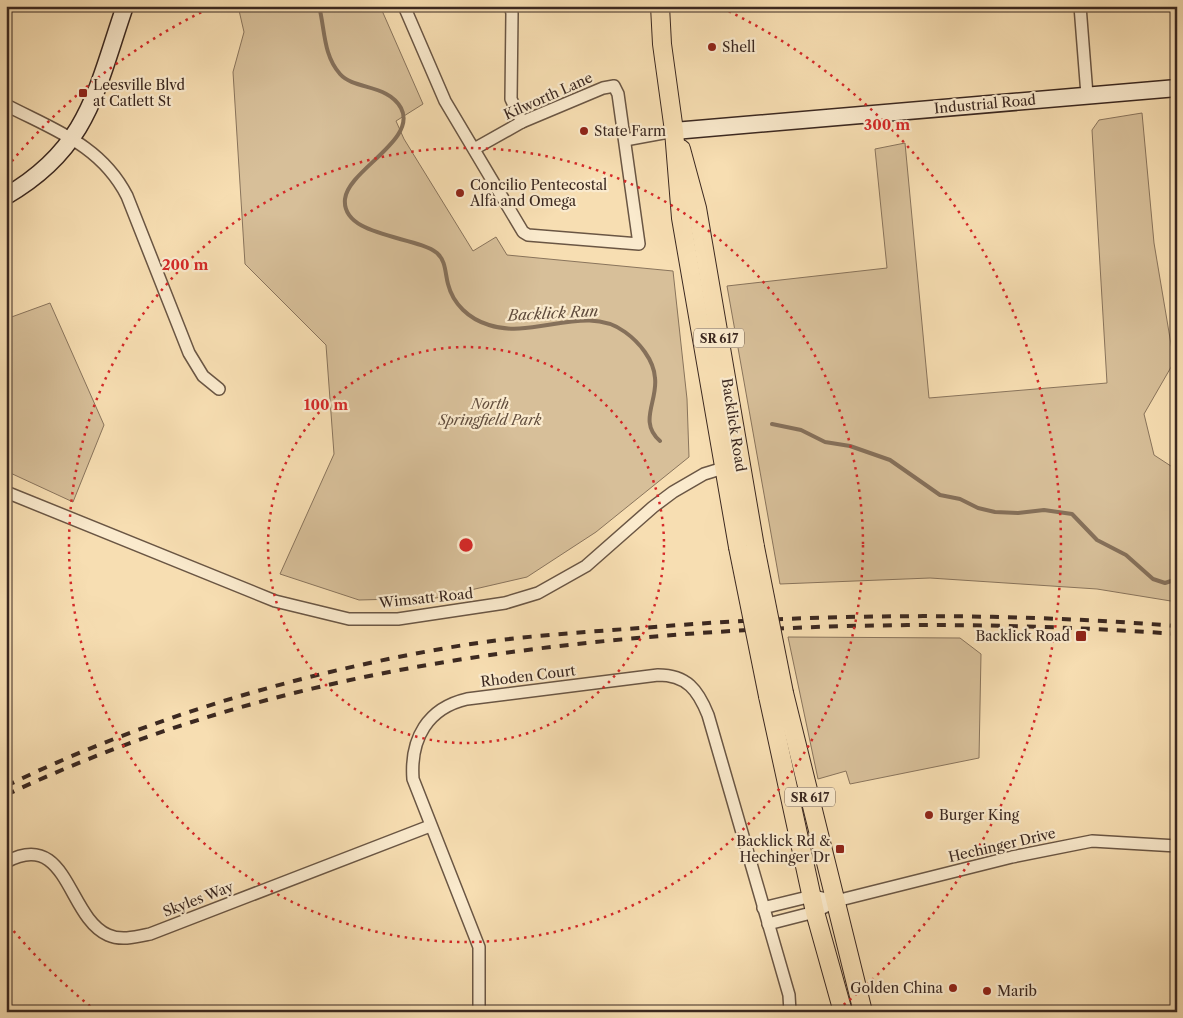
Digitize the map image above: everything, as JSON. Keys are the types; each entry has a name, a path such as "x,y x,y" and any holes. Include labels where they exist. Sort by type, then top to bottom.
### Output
{"main road":[{"name":"Backlick Road","path":"660,6 662,44 674,131 688,172 697,208 732,466 776,695 813,904 843,1012"},
{"name":"Backlick Road","path":"776,695 836,901 863,1012"}],"street":[{"path":"6,196 48,167 72,140 97,88 125,6"},
{"path":"404,6 445,101 474,149"},
{"path":"510,6 512,13 511,99 522,122"},
{"path":"1080,6 1087,95"},
{"name":"Kilworth Lane","path":"614,86 618,94 639,244 528,235 523,232 474,149 522,122 603,88 614,86"},
{"name":"Industrial Road","path":"674,131 1177,88"},
{"path":"6,105 93,152 108,166 121,184 189,353 204,376 219,390"},
{"path":"625,140 674,131"},
{"name":"Wimsatt Road","path":"6,492 275,600 350,619 398,619 505,603 538,593 586,566 653,507 673,492 704,474 732,466"},
{"name":"Rhoden Court","path":"479,1012 479,947 430,826 413,778 412,766 416,742 423,728 434,714 446,706 467,699 649,676 676,677 692,686 703,701 708,715 768,924"},
{"name":"Skyles Way","path":"6,862 26,854 46,857 60,872 99,930 120,938 135,938 150,934 430,826"},
{"name":"Hechinger Drive","path":"836,901 1012,858 1092,841 1177,846"},
{"path":"763,908 836,901"},
{"path":"790,1012 789,995 768,924 813,904"}],"green space":[{"name":"North Springfield Park","path":"238,6 380,6 423,104 396,121 404,139 473,251 496,237 507,255 673,271 687,399 689,457 596,532 527,577 436,598 359,600 280,574 334,454 326,345 245,264 233,72 244,32"},
{"path":"1142,113 1154,243 1174,362 1144,414 1154,455 1177,470 1177,602 1097,589 930,578 780,584 727,286 887,268 875,149 905,143 929,398 1107,383 1092,130 1099,120"},
{"path":"50,303 104,425 73,502 6,471 6,319"},
{"path":"788,637 960,638 981,654 979,758 850,784 846,771 818,779"}],"waterway":[{"name":"Backlick Run","path":"319,6 327,50 334,67 346,79 380,91 395,100 401,108 404,120 400,132 392,143 357,177 349,188 345,199 347,212 355,221 367,228 427,247 437,253 444,263 448,284 454,298 463,310 475,319 489,325 506,328 593,321 610,324 625,332 645,352 654,371 655,387 650,411 650,426 660,441"},
{"name":"Backlick Run","path":"772,424 801,430 825,442 850,446 890,460 940,495 960,499 978,508 995,512 1018,513 1044,510 1072,514 1097,540 1126,555 1153,579 1165,583 1177,579"}],"railway":[{"path":"6,786 116,738 230,699 346,668 491,641 679,625 804,618 990,617 1177,626"},
{"path":"6,795 82,762 159,733 237,708 315,688 394,671 474,657 637,638 840,626 974,625 1177,634"}],"place":[{"name":"Shell","path":"712,47"},
{"name":"Leesville Blvd at Catlett St","path":"83,93"},
{"name":"State Farm","path":"584,131"},
{"name":"Concilio Pentecostal Alfa and Omega","path":"460,193"},
{"name":"Backlick Road","path":"1081,636"},
{"name":"Burger King","path":"929,815"},
{"name":"Backlick Rd & Hechinger Dr","path":"840,849"},
{"name":"Golden China","path":"953,988"},
{"name":"Marib","path":"987,991"}]}
